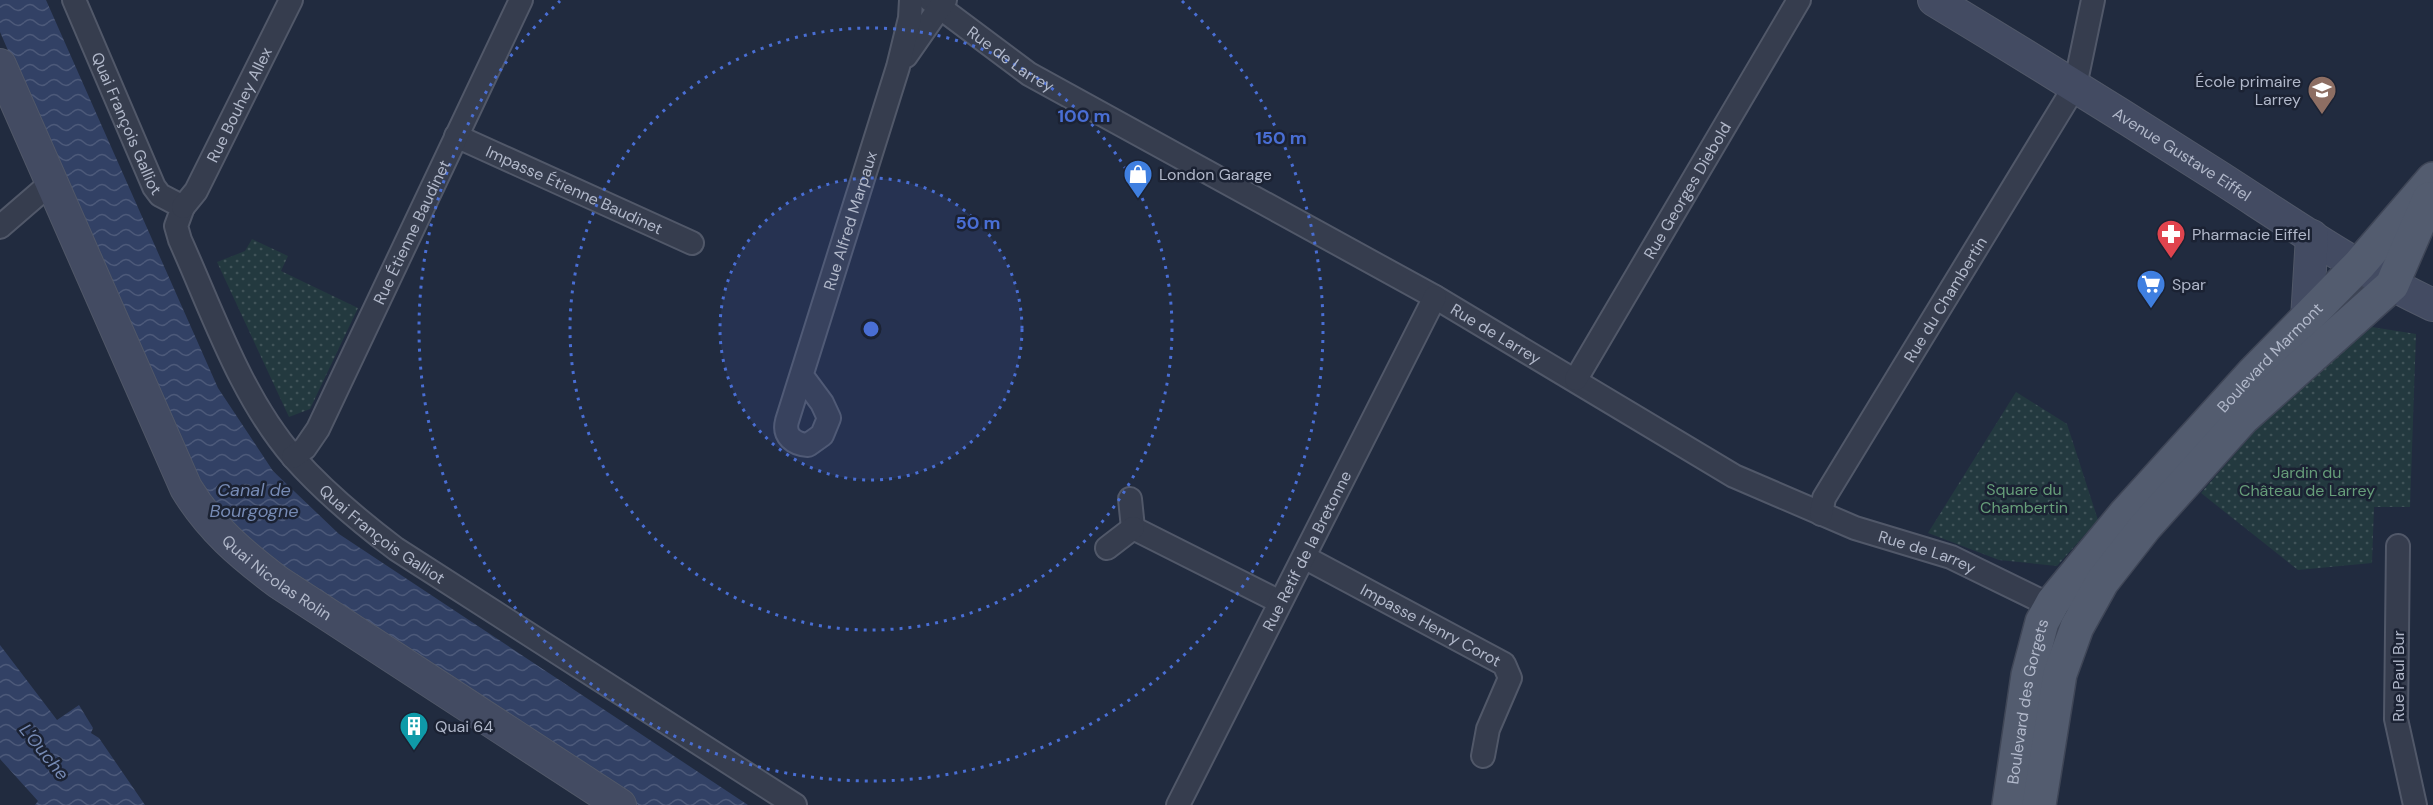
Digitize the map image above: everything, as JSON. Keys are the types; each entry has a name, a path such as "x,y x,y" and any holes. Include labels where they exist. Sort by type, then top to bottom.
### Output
{"main road":[{"path":"2359,265 2431,185"},
{"path":"2392,285 2431,185"},
{"name":"Boulevard Marmont","path":"2053,602 2126,513 2253,373 2359,265"},
{"name":"Boulevard Marmont","path":"2089,606 2118,559 2355,296 2359,265"},
{"name":"Boulevard Marmont","path":"2243,418 2392,285"},
{"name":"Boulevard des Gorgets","path":"2014,798 2032,655 2042,622 2053,602"},
{"name":"Boulevard des Gorgets","path":"2039,805 2060,674 2077,627 2089,606"}],"street":[{"name":"Quai François Galliot","path":"74,0 154,187 160,195 183,207 176,225 180,240 254,399 293,457 343,510 396,549 795,805"},
{"name":"Rue Bouhey Allex","path":"183,207 196,190 291,0"},
{"name":"Rue Étienne Baudinet","path":"293,457 305,448 318,429 521,0"},
{"name":"Rue Alfred Marpaux","path":"802,376 898,67 910,18 911,0"},
{"name":"Rue Georges Diebold","path":"1576,379 1799,0"},
{"name":"Avenue Gustave Eiffel","path":"1934,0 2359,265 2392,285 2433,305"},
{"name":"Rue du Chambertin","path":"1821,514 1824,498 2075,86 2093,0"},
{"name":"Rue Alfred Marpaux","path":"898,67 938,3"},
{"name":"Rue de Larrey","path":"938,3 1029,74 1435,297 1576,379 1734,476 1855,528 1951,557 2039,600 2089,606"},
{"name":"Quai Nicolas Rolin","path":"0,65 186,488 218,532 278,582 620,805"},
{"name":"Impasse Étienne Baudinet","path":"456,136 692,243"},
{"path":"0,227 52,182"},
{"path":"2307,319 2312,236"},
{"name":"Rue Retif de la Bretonne","path":"1178,805 1435,297"},
{"path":"1130,499 1132,528"},
{"path":"1107,548 1132,528"},
{"path":"1132,528 1280,602"},
{"name":"Rue Paul Bur","path":"2398,546 2396,719 2415,805"},
{"name":"Impasse Henry Corot","path":"1304,557 1504,664 1510,678 1488,729 1483,756"}],"green space":[{"path":"252,239 288,256 281,271 358,308 310,409 289,417 217,262 245,251"},
{"name":"Jardin du Château de Larrey","path":"2372,327 2416,334 2410,507 2374,507 2372,563 2298,570 2201,493 2267,417"},
{"name":"Square du Chambertin","path":"2016,392 2067,424 2098,520 2057,566 1999,560 1928,533"}],"water":[{"name":"Canal de Bourgogne","path":"0,0 46,0 218,388 273,471 339,534 748,805 638,805 292,577 229,525 181,449 0,32"},
{"name":"L'Ouche","path":"0,645 57,720 79,705 93,728 91,733 99,738 145,805 35,805 38,801 0,759"}],"place":[{"name":"École primaire Larrey","path":"2322,116"},
{"name":"London Garage","path":"1138,200"},
{"name":"Pharmacie Eiffel","path":"2171,260"},
{"name":"Spar","path":"2151,310"},
{"name":"Quai 64","path":"414,752"}]}
